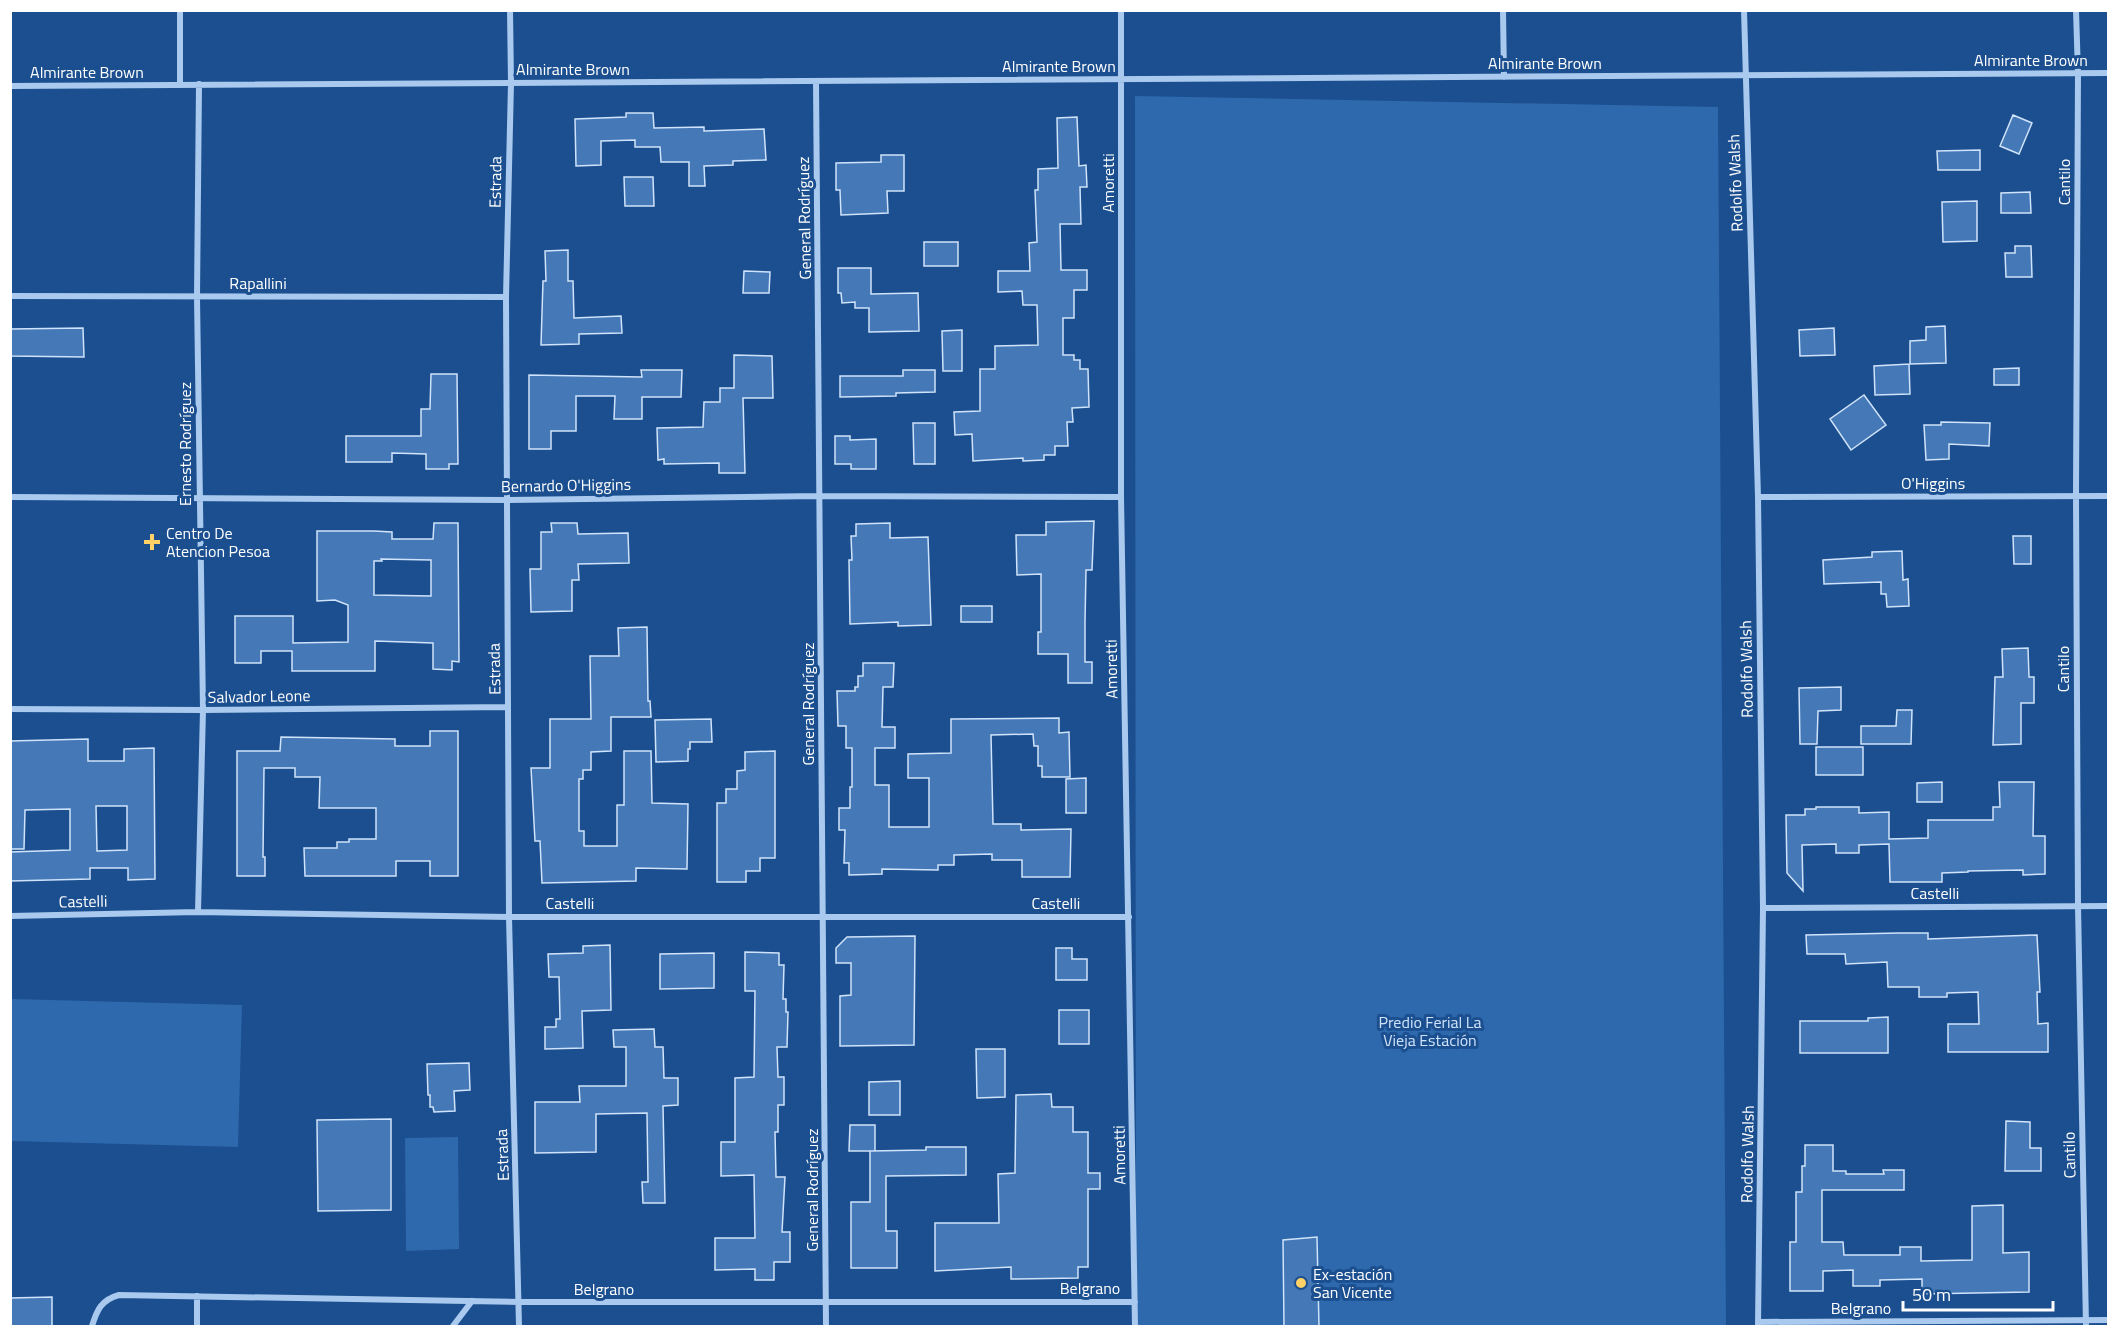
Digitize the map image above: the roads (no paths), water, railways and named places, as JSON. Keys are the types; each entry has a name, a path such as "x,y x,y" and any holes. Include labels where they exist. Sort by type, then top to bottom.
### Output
{"street":[{"path":"180,10 180,85"},
{"name":"Estrada","path":"510,10 511,83 506,297 508,917 519,1326"},
{"name":"Amoretti","path":"1121,10 1121,497 1135,1326"},
{"path":"1503,10 1504,77"},
{"name":"Rodolfo Walsh","path":"1744,10 1758,497 1763,908 1758,1324"},
{"name":"Cantilo","path":"2076,10 2078,74 2076,496 2078,906 2085,1324"},
{"name":"Almirante Brown","path":"10,86 2109,73"},
{"name":"General Rodríguez","path":"816,81 826,1326"},
{"name":"Ernesto Rodríguez","path":"198,912 203,710 197,297 200,84"},
{"name":"Rapallini","path":"10,296 506,297"},
{"name":"Bernardo O'Higgins","path":"10,497 506,500 820,496 1121,497"},
{"name":"O'Higgins","path":"1758,497 2109,496"},
{"name":"Salvador Leone","path":"10,709 508,707"},
{"name":"Castelli","path":"1763,908 2109,906"},
{"name":"Castelli","path":"10,915 198,912 508,917 1129,917"},
{"name":"Belgrano","path":"92,1326 97,1309 107,1298 119,1295 519,1302 1135,1302"},
{"path":"197,1296 197,1326"},
{"path":"453,1326 472,1301"},
{"name":"Belgrano","path":"1758,1324 2085,1324 2109,1320"}],"place":[{"name":"Centro De Atencion Pesoa","path":"152,542"},
{"name":"Ex-estación San Vicente","path":"1301,1283"}],"park label":[{"name":"Predio Ferial La Vieja Estación","path":"1430,1031"}]}
